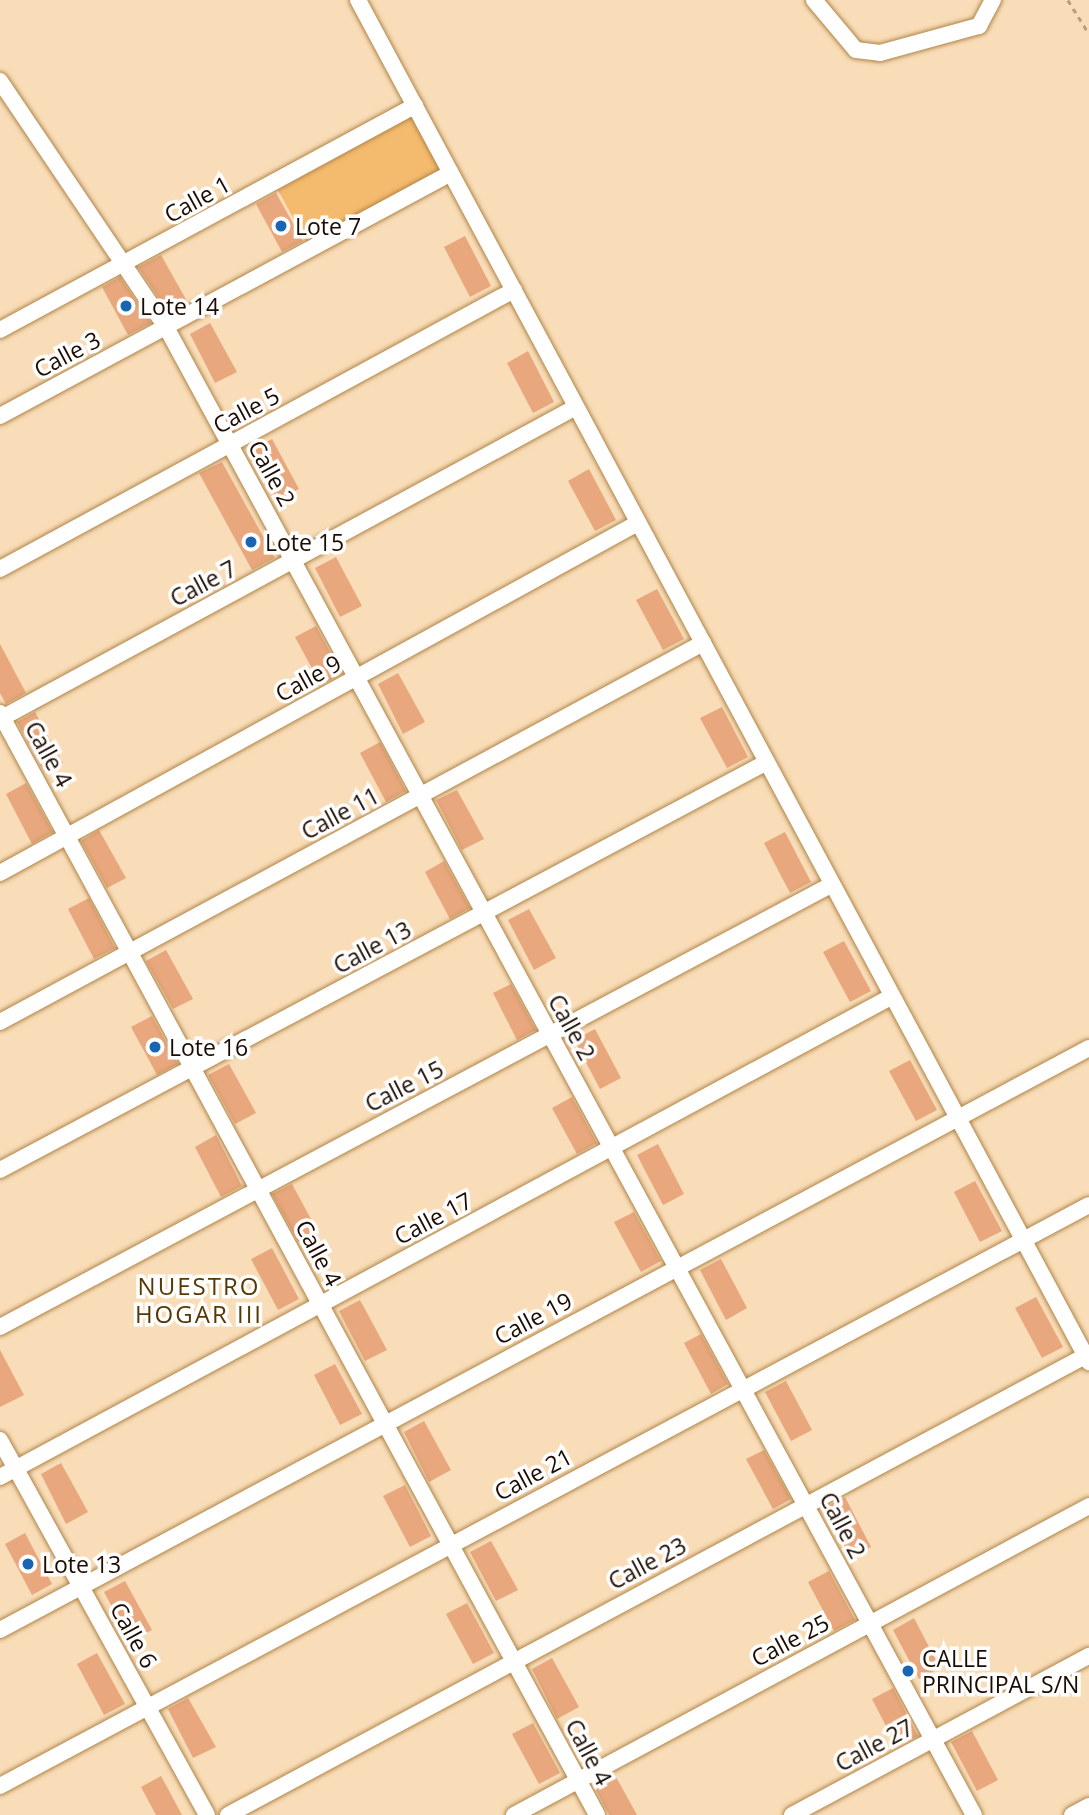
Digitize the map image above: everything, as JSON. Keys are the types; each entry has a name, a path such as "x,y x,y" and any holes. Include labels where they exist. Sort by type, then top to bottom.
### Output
{"street":[{"path":"358,0 703,643 889,998 960,1118 1088,1357"},
{"path":"814,0 856,50 880,53 979,26 992,0"},
{"name":"Calle 2","path":"0,81 128,262 166,327 974,1815"},
{"name":"Calle 1","path":"0,330 415,106"},
{"name":"Calle 3","path":"0,416 451,173"},
{"name":"Calle 5","path":"0,569 514,290"},
{"name":"Calle 7","path":"1,716 576,407"},
{"name":"Calle 9","path":"0,873 638,523"},
{"name":"Calle 11","path":"0,1023 703,643"},
{"name":"Calle 4","path":"1,716 597,1815"},
{"name":"Calle 13","path":"0,1170 765,764"},
{"name":"Calle 15","path":"0,1327 257,1186 551,1037 829,886"},
{"name":"Calle 17","path":"0,1477 889,998"},
{"name":"Calle 19","path":"0,1630 1089,1048"},
{"name":"Calle 21","path":"0,1786 1023,1237 1089,1205"},
{"name":"Calle 23","path":"228,1815 805,1503 1088,1357"},
{"name":"Calle 6","path":"0,1440 207,1815"},
{"name":"Calle 25","path":"513,1815 1089,1506"},
{"name":"Calle 27","path":"793,1815 1089,1656"},
{"path":"1072,1815 1089,1806"}],"path":[{"path":"1068,0 1089,34"}],"shaded area":[{"path":"411,117 442,172 308,245 278,190"}],"building":[{"name":"Lote 7","path":"276,193 303,241 282,252 256,204"},
{"path":"465,236 491,286 470,297 444,247"},
{"path":"161,255 188,303 169,313 138,267"},
{"name":"Lote 14","path":"120,277 151,323 128,335 102,287"},
{"path":"210,323 237,372 215,383 190,334"},
{"path":"528,351 554,402 533,413 507,363"},
{"path":"272,439 299,489 277,500 252,450"},
{"path":"222,462 275,558 252,570 199,473"},
{"path":"589,469 616,520 595,531 568,481"},
{"path":"336,557 362,606 340,617 315,568"},
{"path":"657,589 684,639 663,650 636,600"},
{"path":"316,626 342,674 321,685 295,637"},
{"path":"0,644 26,693 6,704 0,693"},
{"path":"398,673 425,722 403,734 378,684"},
{"path":"722,707 748,757 727,768 700,718"},
{"path":"35,712 63,763 44,772 17,722"},
{"path":"380,742 406,791 386,802 360,753"},
{"path":"26,783 53,832 32,844 6,794"},
{"path":"457,790 484,839 462,850 436,800"},
{"path":"99,830 126,878 107,888 81,841"},
{"path":"785,832 811,882 790,893 764,843"},
{"path":"444,861 470,908 450,919 425,872"},
{"path":"89,898 115,948 94,959 68,909"},
{"path":"529,909 556,958 534,970 508,920"},
{"path":"844,941 871,991 850,1002 823,952"},
{"path":"166,950 193,999 173,1009 146,961"},
{"path":"511,984 536,1030 517,1040 493,993"},
{"name":"Lote 16","path":"152,1016 178,1064 157,1075 131,1027"},
{"path":"595,1029 621,1078 600,1089 574,1040"},
{"path":"910,1060 937,1110 916,1121 889,1071"},
{"path":"229,1064 256,1113 235,1124 208,1075"},
{"path":"572,1097 597,1143 577,1154 552,1108"},
{"path":"216,1135 242,1186 221,1197 195,1147"},
{"path":"658,1144 684,1194 663,1205 637,1155"},
{"path":"975,1181 1002,1231 980,1242 954,1192"},
{"path":"292,1184 318,1232 298,1242 272,1194"},
{"path":"634,1212 661,1261 641,1272 614,1222"},
{"path":"272,1248 299,1299 278,1310 251,1259"},
{"path":"721,1259 747,1308 726,1320 700,1270"},
{"path":"1036,1297 1063,1347 1042,1358 1015,1308"},
{"path":"360,1300 387,1350 365,1361 339,1311"},
{"path":"701,1334 728,1384 711,1394 684,1343"},
{"path":"0,1350 24,1395 0,1407"},
{"path":"335,1364 362,1414 340,1425 314,1375"},
{"path":"786,1381 812,1430 791,1441 765,1392"},
{"path":"424,1421 451,1470 429,1482 404,1432"},
{"path":"764,1450 791,1499 773,1509 746,1459"},
{"path":"61,1463 88,1512 66,1524 41,1474"},
{"path":"405,1485 431,1536 410,1547 383,1496"},
{"path":"845,1497 871,1547 850,1558 824,1508"},
{"name":"Lote 13","path":"25,1533 52,1584 32,1595 5,1544"},
{"path":"491,1541 518,1590 496,1601 470,1552"},
{"path":"829,1571 855,1620 834,1631 808,1582"},
{"path":"125,1581 152,1630 130,1641 104,1592"},
{"path":"467,1603 494,1653 473,1664 446,1614"},
{"path":"914,1618 940,1668 919,1679 893,1630"},
{"path":"97,1653 125,1704 104,1715 77,1664"},
{"path":"552,1658 579,1707 557,1719 532,1669"},
{"path":"893,1688 918,1736 897,1747 872,1699"},
{"path":"188,1698 216,1747 193,1758 168,1709"},
{"path":"533,1723 560,1773 539,1784 512,1734"},
{"path":"972,1731 998,1780 977,1791 951,1742"},
{"path":"161,1776 182,1815 156,1815 141,1787"},
{"path":"616,1777 637,1815 609,1815 595,1788"}],"place":[{"name":"Lote 7","path":"281,226"},
{"name":"Lote 14","path":"126,306"},
{"name":"Lote 15","path":"251,542"},
{"name":"Lote 16","path":"155,1047"},
{"name":"Lote 13","path":"28,1564"},
{"name":"CALLE PRINCIPAL S/N","path":"908,1671"}],"district":[{"name":"NUESTRO HOGAR III","path":"199,1300"}]}
